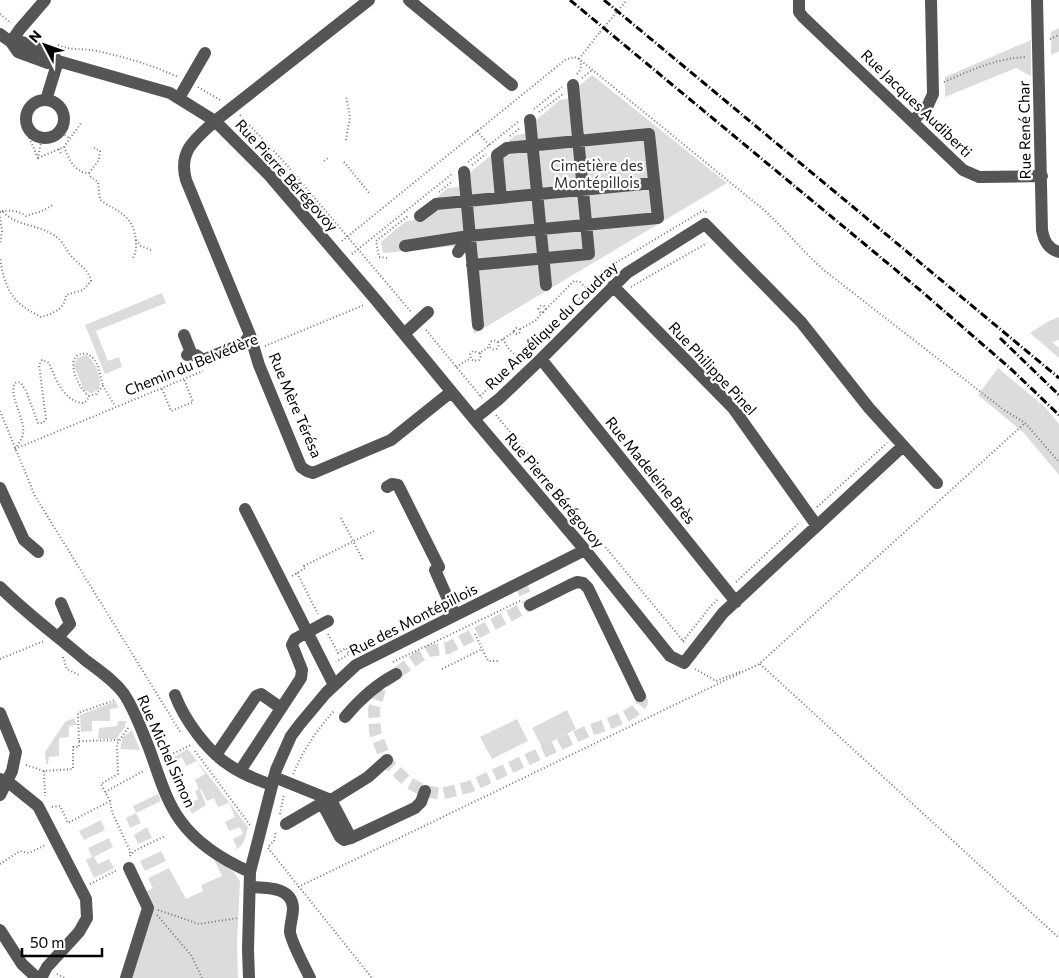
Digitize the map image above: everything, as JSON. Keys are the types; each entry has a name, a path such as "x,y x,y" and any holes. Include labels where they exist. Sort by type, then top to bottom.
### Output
{"street":[{"path":"11,42 45,0"},
{"name":"Rue Mère Térésa","path":"369,0 200,134 184,159 183,170 301,467 313,473 390,440 451,392"},
{"path":"408,0 512,85"},
{"name":"Rue Jacques Audiberti","path":"799,0 799,12 803,17 963,170 979,177 1042,176"},
{"path":"913,121 932,99 934,81 931,0"},
{"name":"Rue René Char","path":"1037,0 1044,239 1051,249 1059,252"},
{"name":"Rue Pierre Bérégovoy","path":"0,34 11,42 21,41 49,52 58,61 131,80 170,93 215,121 269,175 376,300 585,550 670,656 684,663"},
{"path":"179,98 205,53"},
{"path":"46,100 58,61"},
{"path":"472,265 589,254 573,85"},
{"path":"41,100 53,102 62,112 64,135 42,138 30,132 26,119 28,109 32,104 41,100"},
{"path":"530,120 546,285"},
{"path":"405,246 469,236 658,218 649,134 507,148 497,156 500,198"},
{"path":"464,172 478,325"},
{"path":"416,214 436,204 654,184"},
{"path":"708,220 718,237 801,322 869,408 937,482"},
{"name":"Rue Angélique du Coudray","path":"474,419 530,370 627,272 708,220"},
{"path":"458,252 469,236"},
{"name":"Rue Philippe Pinel","path":"613,286 733,408 817,526"},
{"path":"404,334 428,312"},
{"path":"184,335 190,355 203,360 244,344 250,335"},
{"name":"Rue Madeleine Brès","path":"541,359 736,602"},
{"path":"684,663 723,613 903,446"},
{"path":"387,487 392,484 398,485 439,567 435,570 455,615"},
{"path":"0,488 24,540 38,552"},
{"path":"245,509 334,685"},
{"name":"Rue des Montépillois","path":"249,978 250,872 273,781 291,736 326,693 356,665 585,550"},
{"path":"528,601 570,585 583,583 588,588 640,696"},
{"name":"Rue Michel Simon","path":"0,587 108,678 125,697 133,708 170,801 179,818 190,832 215,853 250,872"},
{"path":"55,635 70,624 61,603"},
{"path":"240,771 301,678 302,670 292,645 295,639 328,622"},
{"path":"342,712 371,690 393,669"},
{"path":"216,755 256,696 261,694 281,708"},
{"path":"175,695 180,708 193,728 216,755 240,771 273,781 289,783 331,800 351,838"},
{"path":"0,713 16,752 12,771 4,780 0,795"},
{"path":"331,800 368,776 387,760"},
{"path":"4,780 39,807 86,899 87,918 78,932 47,967 41,978"},
{"path":"281,820 323,805 340,837 344,840 415,808 421,802 425,791"},
{"path":"125,868 150,908 126,978"},
{"path":"250,887 274,888 284,892 289,897 293,906 290,933 310,978"},
{"path":"0,930 22,964 37,978"}],"path":[{"path":"579,59 627,0"},
{"path":"1049,39 1059,35"},
{"path":"332,249 565,60 574,57 579,59 764,210 825,272 1004,410 1025,423 1059,462"},
{"path":"934,81 944,82 1000,60 1032,57"},
{"path":"508,137 592,70"},
{"path":"346,96 350,117 346,140"},
{"path":"26,119 23,124 38,158"},
{"path":"81,123 64,135 64,147 72,165 84,173 89,173"},
{"path":"477,131 489,145"},
{"path":"38,158 42,138"},
{"path":"89,173 99,160 100,151 93,146"},
{"path":"38,158 64,147"},
{"path":"59,149 61,154"},
{"path":"435,195 493,149"},
{"path":"324,161 328,158"},
{"path":"344,162 370,194"},
{"path":"89,173 91,178 98,182 100,200 123,213 135,231 135,255 132,259"},
{"path":"1,212 10,210 26,216 53,205"},
{"path":"480,396 519,359 529,342 544,334 588,290 606,267 704,210 708,220"},
{"path":"0,257 5,280 11,294 20,305 41,317 62,308 66,302 66,295 74,291 83,290 91,281 89,273 83,265 75,260 64,242 43,229 15,221 1,212"},
{"path":"387,258 379,257 376,241 416,214"},
{"path":"0,217 2,231 0,244"},
{"path":"622,296 631,288 718,237"},
{"path":"136,240 141,246 151,250"},
{"path":"471,358 470,354 473,351 480,352 490,346 491,341 495,340 498,342 514,332 519,334 520,329 536,320 574,282 580,282 588,290"},
{"name":"Chemin du Belvédère","path":"255,350 376,300"},
{"path":"543,312 539,310 540,306 545,306 546,309"},
{"path":"503,339 508,348 530,370"},
{"path":"490,346 496,349 499,345 498,342"},
{"path":"471,358 474,361 478,360 481,356 480,352"},
{"path":"89,396 82,390 72,366 76,357 84,354 88,354 94,359 104,386 116,407"},
{"path":"456,367 471,358"},
{"path":"15,449 23,434 23,427 13,391 15,383 18,382 24,386 38,422 42,423 46,419 40,361 44,360 49,363 62,390 73,401 83,403 87,401 89,396 96,394 104,386"},
{"name":"Chemin du Belvédère","path":"15,449 210,368"},
{"path":"162,388 171,411 193,402 184,379"},
{"path":"0,411 35,496 176,726 258,837"},
{"path":"298,887 760,664 1025,423"},
{"path":"683,641 711,606 894,436"},
{"path":"341,518 363,560"},
{"path":"280,578 289,573 291,576 305,568 304,566 376,530"},
{"path":"393,669 528,601"},
{"path":"475,634 488,661 499,661"},
{"path":"0,659 55,635"},
{"path":"442,669 482,649"},
{"path":"684,663 716,681 760,664"},
{"path":"760,664 1059,938"},
{"path":"16,752 21,762 44,771 73,769 73,747 79,747 78,713 125,697"},
{"path":"254,854 263,851 274,841 281,820 284,794 300,760 325,720 342,712"},
{"path":"81,888 125,868 130,852 112,812 110,801 101,784 118,774 117,744 125,731 139,722"},
{"path":"79,741 119,740"},
{"path":"105,792 191,745"},
{"path":"170,755 183,782"},
{"path":"39,807 46,802 44,771"},
{"path":"39,807 60,806 68,823 110,801"},
{"path":"134,851 165,836"},
{"path":"0,864 20,851 29,853 56,840"},
{"path":"267,847 372,978"},
{"path":"150,908 199,924 238,918"},
{"path":"150,908 191,955 202,978"}],"green space":[{"path":"1059,28 1059,51 1051,55 1051,32"},
{"path":"1031,40 1031,76 1016,68 945,97 945,77"},
{"name":"Cimetière des Montépillois","path":"592,75 727,183 474,334 466,252 456,246 383,253 381,242 406,221 414,220 414,216 448,188 469,186 468,174 516,135 535,132 535,121 560,100 579,97 579,86"},
{"path":"162,293 166,303 96,331 108,361 119,357 122,367 105,374 85,325"},
{"path":"1059,317 1059,340 1052,342 1059,348 1059,358 1030,333"},
{"path":"86,355 95,365 100,380 99,389 92,393 84,390 74,366 77,358"},
{"path":"998,368 1045,407 1059,424 1059,475 1023,432 978,395"},
{"path":"116,701 118,708 110,709 110,721 92,721 92,731 81,732 80,715"},
{"path":"567,710 576,729 542,747 532,728"},
{"path":"74,718 77,725 69,726 69,737 59,738 59,756 49,757 48,764 46,764 45,752 65,722"},
{"path":"517,719 528,741 492,759 480,737"},
{"path":"118,721 126,721 125,727 116,739 98,739 99,728 117,726"},
{"path":"132,730 140,750 120,749 123,737"},
{"path":"188,749 248,827 243,842 239,848 235,850 231,851 237,848 233,839 243,834 240,827 229,831 225,822 235,817 229,803 218,807 214,798 207,801 201,789 206,805 192,814 187,804 198,799 195,791 199,789 195,780 205,774 197,761 186,766 182,757 175,760 174,757"},
{"path":"158,794 161,801 136,813 133,806"},
{"path":"136,813 141,823 130,828 126,818"},
{"path":"101,820 105,830 84,840 79,831"},
{"path":"147,827 152,838 138,844 134,835"},
{"path":"109,838 113,847 94,857 98,864 109,859 114,868 94,878 86,860 92,857 88,848"},
{"path":"161,851 166,861 145,871 140,861"},
{"path":"214,859 234,872 240,881 237,942 238,978 131,978 145,892 153,888 148,878 169,868 186,899 203,891 201,885 222,876"}],"tunnel":[{"path":"520,583 530,605 448,648 429,651 420,656 385,682 380,689 374,709 375,732 384,755 391,766 409,783 425,791 441,794 469,787 590,730 627,716 639,707 642,702 640,696"}],"railway":[{"path":"570,0 920,290 1011,369 1059,415"},
{"path":"604,0 1059,378"},
{"path":"1000,338 1059,395"}]}
